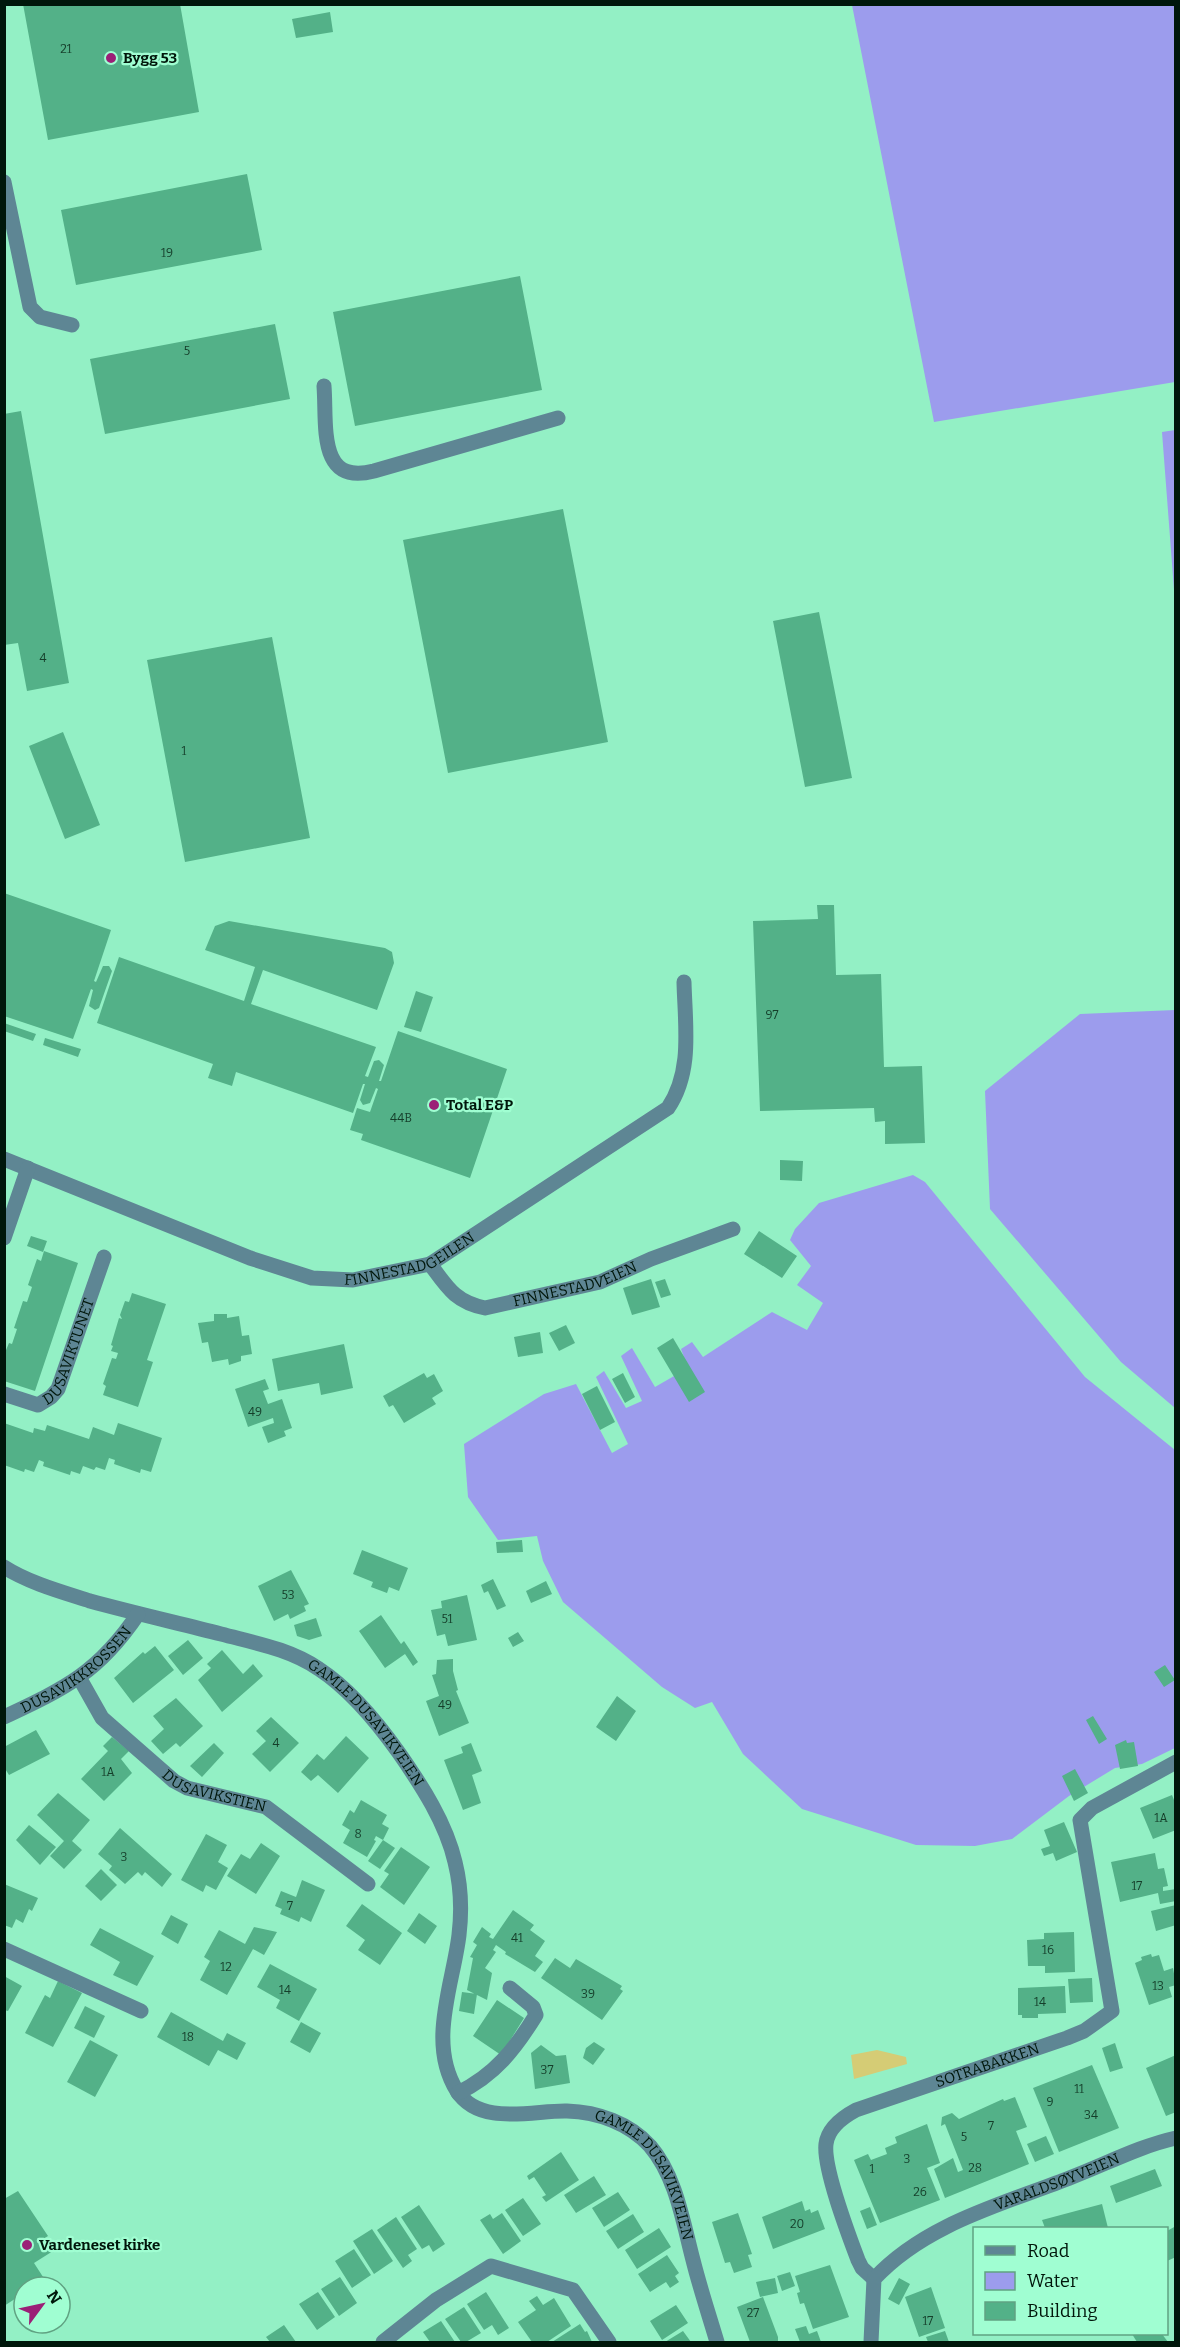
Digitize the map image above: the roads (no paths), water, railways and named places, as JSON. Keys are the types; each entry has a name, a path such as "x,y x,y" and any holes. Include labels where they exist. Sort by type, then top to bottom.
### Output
{"street":[{"path":"4,182 30,307 40,317 72,325"},
{"path":"324,386 330,458 339,469 351,475 374,471 558,418"},
{"name":"FINNESTADGEILEN","path":"4,1159 250,1257 312,1278 353,1280 430,1264 668,1108 678,1094 685,1071 684,982"},
{"path":"4,1238 28,1168"},
{"name":"FINNESTADVEIEN","path":"430,1264 458,1298 466,1304 485,1308 600,1282 651,1259 733,1229"},
{"name":"DUSAVIKTUNET","path":"4,1394 38,1405 51,1397 58,1389 104,1257"},
{"name":"GAMLE DUSAVIKVEIEN","path":"4,1567 77,1597 283,1650 318,1668 368,1714 410,1768 446,1835 455,1860 460,1887 459,1937 443,2027 445,2058 458,2093 481,2108 496,2113 516,2116 568,2111 610,2119 643,2139 668,2175 717,2343"},
{"name":"DUSAVIKKROSSEN","path":"4,1717 80,1679 119,1642 138,1614"},
{"name":"DUSAVIKSTIEN","path":"80,1679 102,1718 174,1781 187,1788 266,1807 368,1884"},
{"name":"SOTRABAKKEN","path":"874,2279 858,2260 828,2162 826,2144 837,2123 846,2115 867,2105 1067,2038 1084,2031 1112,2011 1080,1820 1092,1808 1176,1762"},
{"path":"4,1949 141,2011"},
{"path":"458,2093 498,2067 512,2052 536,2015 532,2007 510,1988"},
{"name":"VARALDSØYVEIEN","path":"874,2279 893,2261 941,2229 1142,2148 1176,2139"},
{"path":"384,2342 436,2300 491,2266 573,2290 609,2343"},
{"path":"871,2343 874,2279"}],"water":[{"path":"852,5 1175,5 1175,382 934,422"},
{"path":"1176,430 1175,603 1162,432"},
{"path":"1176,1010 1175,1408 1121,1362 990,1209 985,1091 1080,1014"},
{"path":"913,1175 925,1182 1085,1377 1175,1450 1175,1748 1142,1764 1115,1768 1069,1796 1012,1839 975,1846 916,1845 802,1809 743,1754 712,1702 695,1708 662,1687 563,1602 543,1561 537,1536 498,1540 468,1497 464,1444 544,1394 576,1384 612,1453 628,1444 596,1377 604,1371 626,1408 642,1401 621,1356 632,1348 655,1387 688,1368 681,1349 692,1342 703,1357 772,1312 807,1330 823,1303 797,1285 811,1266 790,1240 795,1229 819,1203"}],"place":[{"name":"Bygg 53","path":"111,58"},
{"name":"Total E&P","path":"434,1105"},
{"name":"Vardeneset kirke","path":"27,2245"}]}
